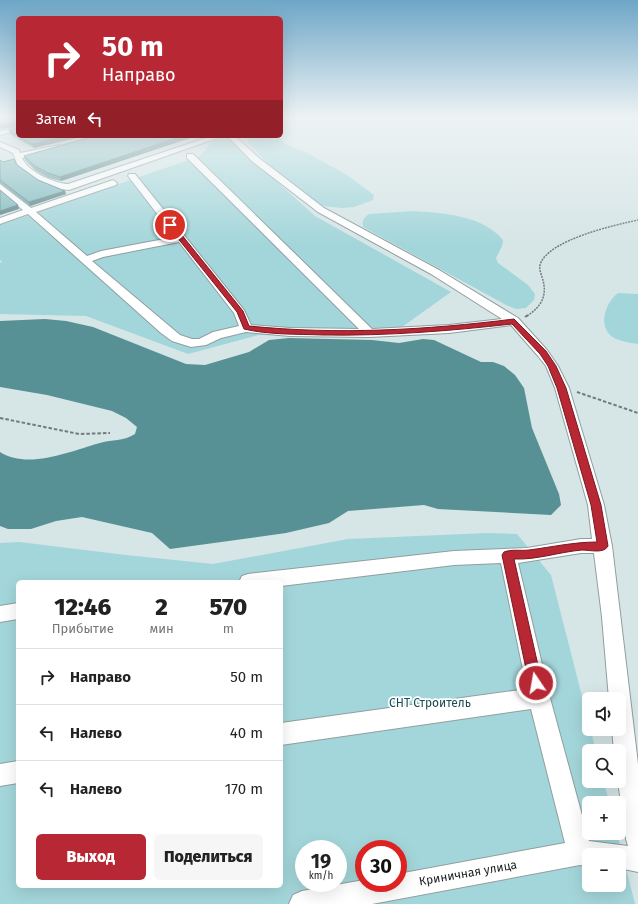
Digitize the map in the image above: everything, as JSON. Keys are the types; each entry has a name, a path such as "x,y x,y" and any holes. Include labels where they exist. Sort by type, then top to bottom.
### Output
{"street":[{"path":"20,160 21,164 43,180 55,186 69,187 149,160"},
{"path":"190,160 369,332"},
{"path":"256,160 321,210 453,283 514,321 543,353 552,366 562,388 596,505 603,546 624,746 638,838"},
{"path":"0,221 31,212 136,175 181,239 240,312 246,328"},
{"path":"0,187 31,212 84,260 176,338 191,343 202,342 217,335 246,328 290,332 369,332 449,329 514,321"},
{"path":"84,260 101,254 181,239"},
{"path":"265,580 454,558 527,555 581,546 603,546"},
{"path":"508,555 539,698 580,853"},
{"path":"0,614 16,611"},
{"path":"283,734 539,698"},
{"path":"0,775 16,772"},
{"name":"Криничная улица","path":"302,904 580,853"},
{"path":"626,857 638,860"}],"path":[{"path":"514,321 524,318 538,308 545,297 546,288 540,271 543,257 559,246 568,242 614,225 638,220"},
{"path":"562,388 638,413"},
{"path":"0,418 79,434 110,433"}],"green space":[{"path":"188,160 253,160 315,216 451,292 388,337 259,335 188,354 86,316 0,314 0,263 2,262 0,260 0,225"},
{"path":"320,160 347,175 374,195 373,200 354,207 342,208 323,206 301,192 265,161"},
{"path":"413,211 449,214 473,220 485,225 495,232 503,240 502,246 496,258 498,263 528,285 535,294 534,300 526,308 516,309 508,306 363,227 364,219 369,214"},
{"path":"618,293 638,294 638,344 619,340 607,331 604,318 606,311 613,298"},
{"name":"СНТ Строитель","path":"488,533 517,534 551,575 582,696 582,736 592,736 594,744 582,744 582,788 606,788 607,796 582,796 582,840 619,840 621,848 582,848 582,892 626,892 626,868 635,904 0,904 0,543 19,542 213,564 348,539"}],"shaded area":[{"path":"45,319 66,321 93,327 186,364 205,365 249,352 269,340 289,338 372,340 399,343 423,339 434,340 481,362 493,362 504,366 515,375 524,388 532,428 559,494 561,505 551,515 438,509 424,505 348,511 329,523 286,533 170,549 152,533 82,517 56,521 31,529 8,529 0,526 0,452 11,457 23,459 50,457 105,442 130,437 135,434 137,427 126,418 112,411 47,395 0,387 0,321"}],"building":[{"path":"0,160 3,162 14,160 16,164 38,180 65,191 29,202 0,180"},
{"path":"29,160 110,160 60,177 35,166"},
{"path":"0,190 18,205 0,211"}],"route":[{"path":"170,225 240,312 246,328 290,332 360,333 449,329 514,321 533,340 552,366 562,388 596,505 603,546 581,546 527,555 508,555 536,683"}]}
